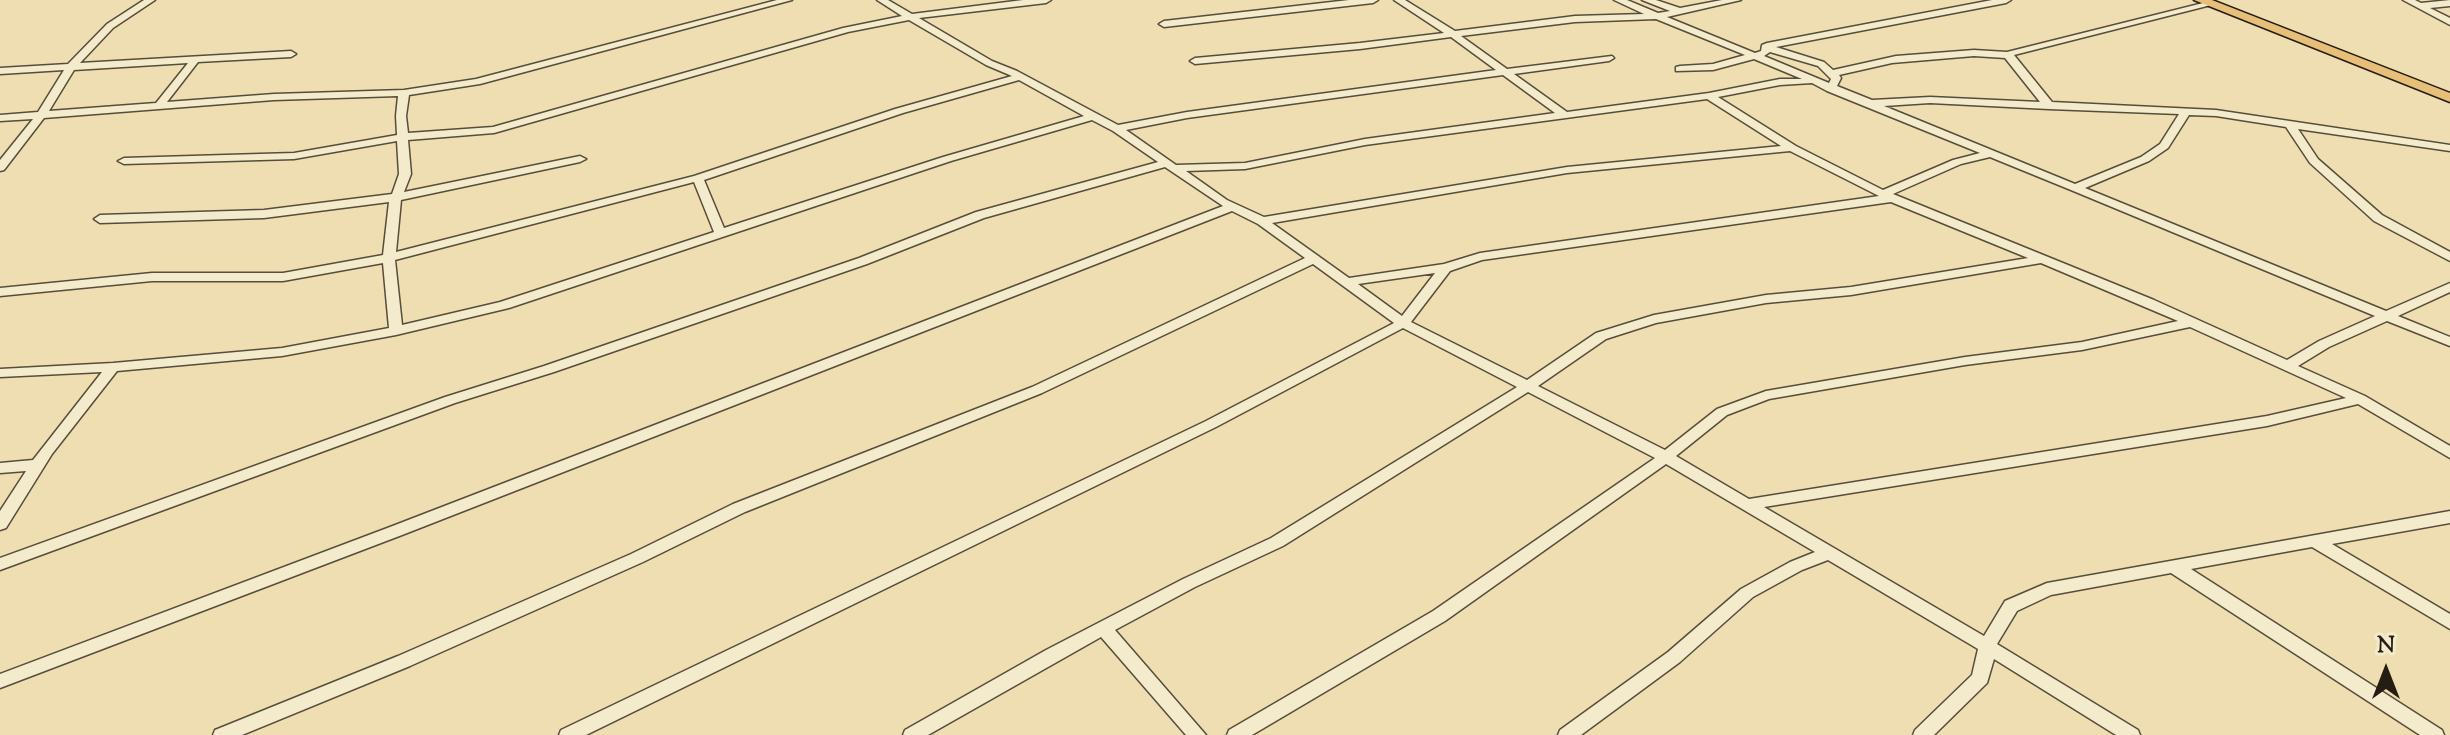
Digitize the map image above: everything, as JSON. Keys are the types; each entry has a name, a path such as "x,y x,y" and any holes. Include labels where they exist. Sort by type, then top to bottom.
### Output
{"highway":[{"path":"2209,1 2450,90"},
{"path":"2209,1 2450,98"}],"street":[{"path":"0,168 41,115 70,68 110,26 150,0"},
{"path":"0,118 274,97 404,93 491,78 787,0"},
{"path":"882,0 989,63 1117,129 1232,207 1262,221 1403,323 1666,457 1987,646 2131,735"},
{"path":"124,161 294,156 404,137 494,130 527,123 730,60 913,16 1046,0"},
{"path":"1164,24 1373,0"},
{"path":"1399,0 1451,33 1563,114"},
{"path":"1647,0 1682,12"},
{"path":"1195,61 1360,46 1575,19 1656,16 1736,0"},
{"path":"1680,69 1702,70 1761,52 2006,0"},
{"path":"2408,0 2450,22"},
{"path":"1626,1 1656,16 1761,52 1815,83 2450,342"},
{"path":"1890,60 1974,53 2009,55 2018,50 2209,1"},
{"path":"2419,6 2450,3"},
{"path":"1761,52 1777,51 1821,64 1834,73 1836,78 1831,89"},
{"path":"0,71 291,54"},
{"path":"2009,55 2049,106"},
{"path":"1834,73 1908,56"},
{"path":"1117,129 1170,117 1609,58"},
{"path":"159,106 195,60"},
{"path":"0,292 152,277 283,277 389,258 698,178 870,121 1020,77"},
{"path":"0,564 450,400 863,261 980,215 1168,166 1245,166 1365,142 1709,96 1780,82 1815,83"},
{"path":"396,331 389,258 397,197 405,174 401,116 404,93"},
{"path":"1709,96 1792,148 1888,196 2289,365 2360,399 2450,453"},
{"path":"1867,103 1930,100 2186,112 2450,148"},
{"path":"2075,188 2164,146 2186,112"},
{"path":"0,373 113,367 282,352 396,331 504,305 947,159 1094,116"},
{"path":"2290,124 2314,161 2378,218 2450,257"},
{"path":"1262,221 1567,170 1792,148"},
{"path":"1347,282 1446,268 1480,257 1888,196 1957,162 1991,153"},
{"path":"100,219 264,214 397,197 580,159"},
{"path":"698,178 721,235"},
{"path":"0,681 410,526 1232,207"},
{"path":"222,735 404,661 637,558 739,508 1037,390 1313,259"},
{"path":"912,735 1103,628 1277,542 1528,386 1601,336 1654,319 1766,299 1851,291 2039,260"},
{"path":"568,735 1211,424 1403,323 1446,268"},
{"path":"2289,365 2324,344 2450,287"},
{"path":"1236,735 1439,616 1666,457 1722,412 1766,395 1965,361 2082,346 2192,322"},
{"path":"0,524 36,465 113,367"},
{"path":"1745,505 2267,421 2360,399"},
{"path":"0,468 36,465"},
{"path":"1922,735 1981,678 1987,646 2011,606 2047,589 2450,517"},
{"path":"2314,541 2450,622"},
{"path":"1567,735 1674,657 1747,593 1796,566 1828,554"},
{"path":"2173,566 2435,735"},
{"path":"1103,628 1197,735"}]}
